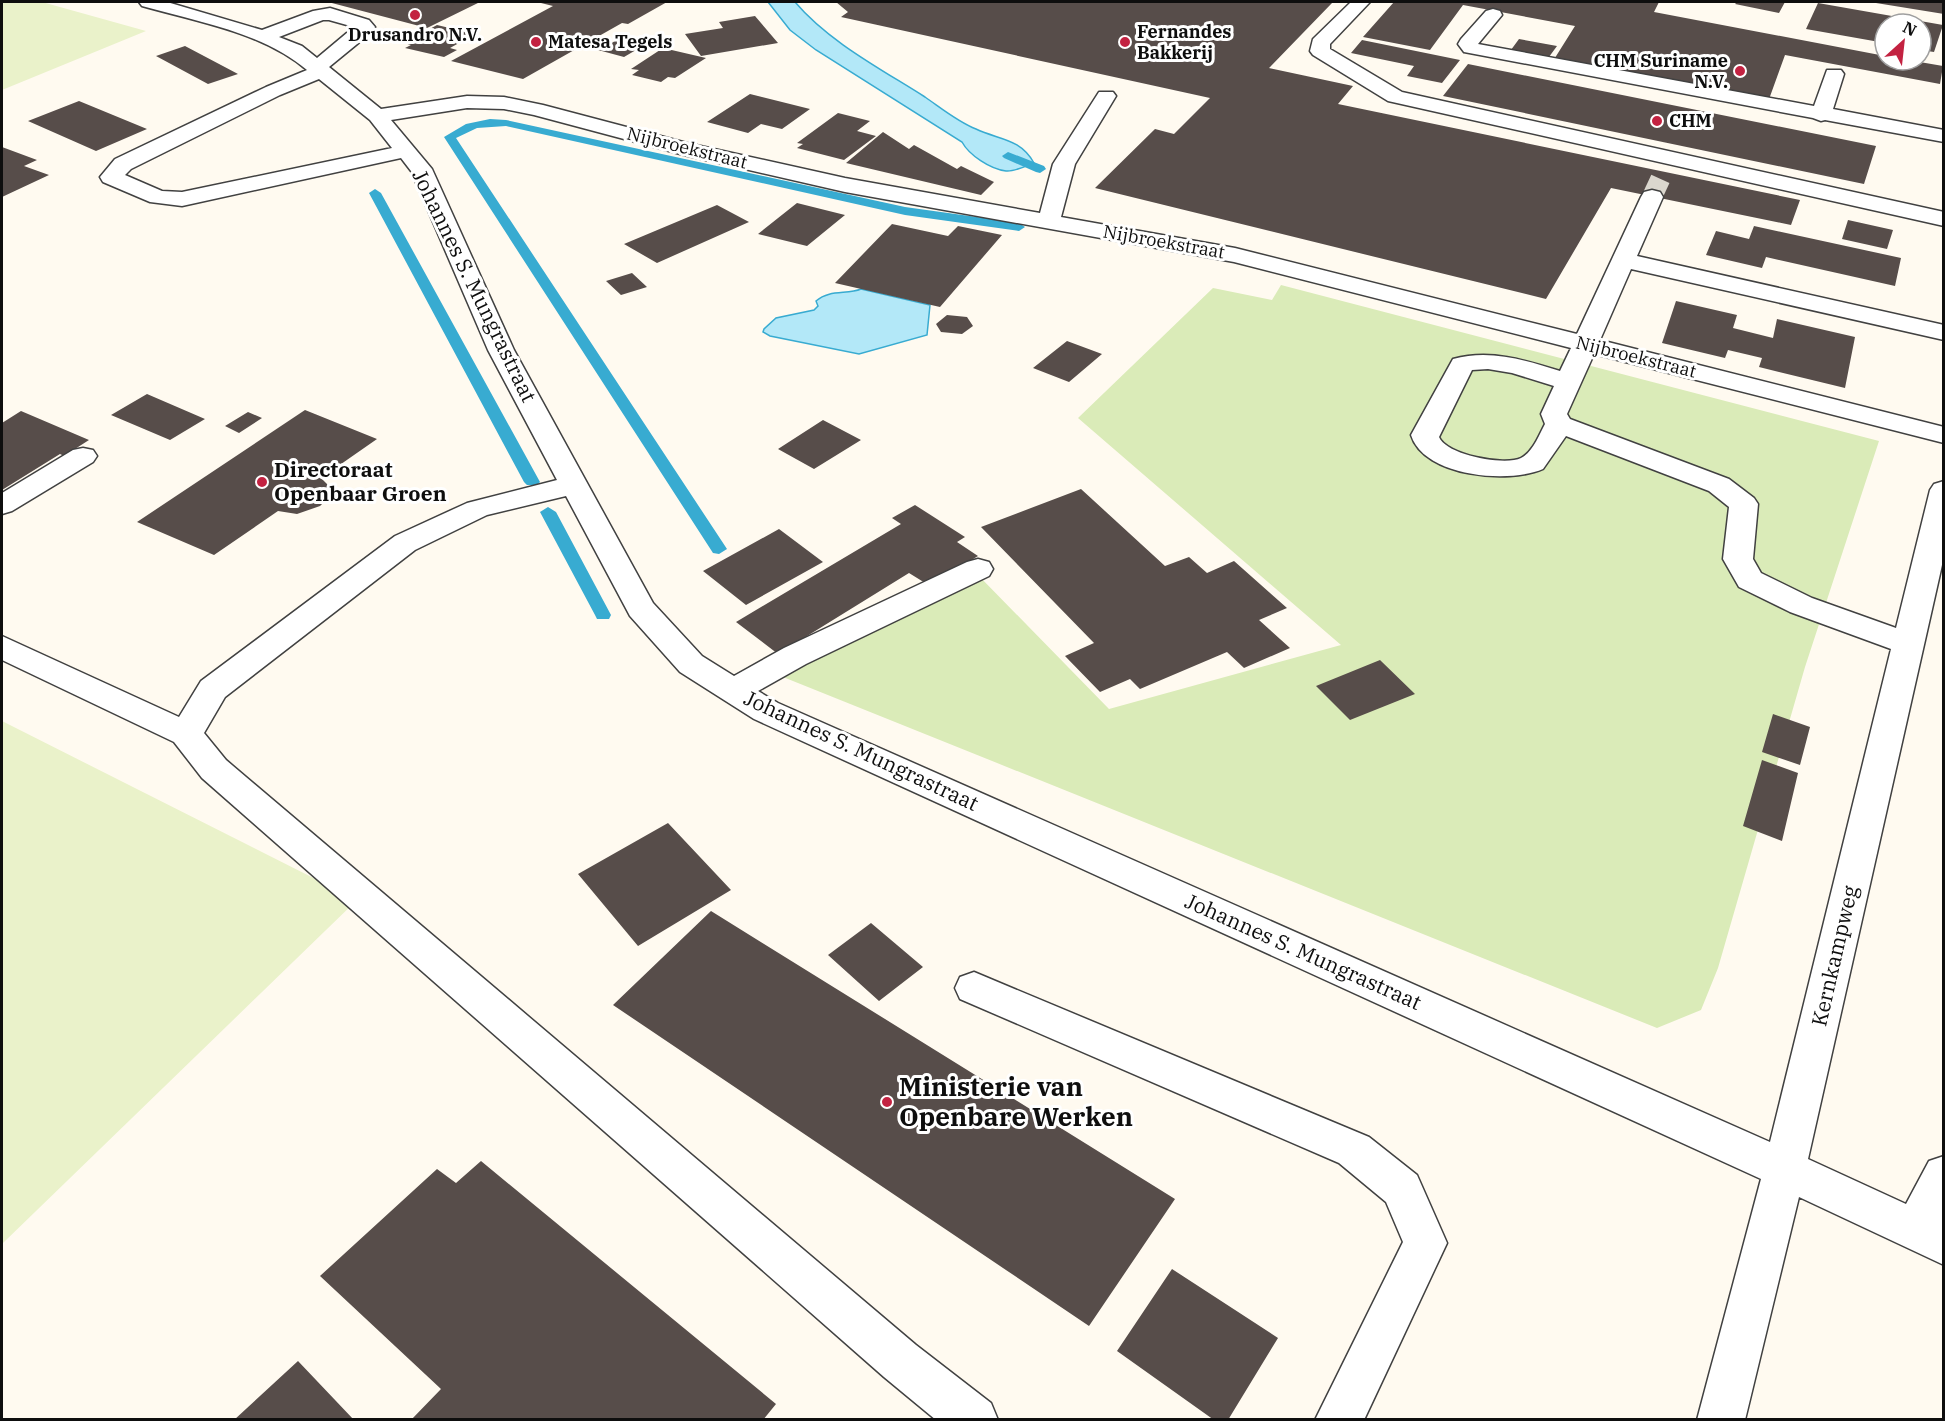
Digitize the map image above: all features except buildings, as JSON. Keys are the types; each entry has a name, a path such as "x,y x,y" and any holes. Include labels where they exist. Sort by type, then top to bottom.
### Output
{"street":[{"path":"1361,2 1320,43 1320,51 1395,98 1667,165 1944,219"},
{"name":"Johannes S. Mungrastraat","path":"170,4 295,50 377,116 421,169 501,350 640,609 691,664 766,711 1785,1169 1929,1237"},
{"path":"261,37 320,15 330,14 366,27 319,69 123,164 111,177 158,197 182,199 406,151"},
{"path":"1493,15 1470,39 1468,44 1472,48 1821,115 1944,136"},
{"path":"1821,115 1834,74"},
{"path":"1049,221 1064,164 1106,96"},
{"name":"Nijbroekstraat","path":"377,116 467,102 515,105 536,109 684,149 845,185 1235,255 1944,435"},
{"path":"1652,197 1554,414 1559,424 1719,485 1744,504 1738,559 1750,580 1801,605 1908,645"},
{"path":"1623,260 1944,333"},
{"path":"1559,424 1534,463 1520,468 1495,469 1445,457 1430,447 1425,435 1462,364 1478,360 1487,361 1569,382"},
{"path":"2,505 83,456"},
{"path":"186,734 213,689 405,543 477,509 574,485"},
{"name":"Kernkampweg","path":"1721,1419 1785,1169 1944,490"},
{"path":"734,690 795,656 978,569"},
{"path":"2,647 186,734 214,769 900,1361 974,1419"},
{"path":"974,988 1354,1150 1402,1189 1425,1243 1339,1419"},
{"path":"1929,1237 1944,1175"}],"green space":[{"path":"2,2 42,2 146,31 2,90"},
{"path":"1281,285 1879,441 1805,667 1718,968 1701,1010 1657,1028 778,675 978,575 1109,709 1341,645 1078,418 1213,288 1272,300"},
{"path":"2,721 357,900 3,1243 2,1242"}],"water":[{"path":"768,2 795,2 823,30 856,54 963,123 1016,144 1034,163 1006,171 981,161 962,142 816,50 790,30"},
{"path":"861,289 930,305 927,335 859,354 770,336 763,332 776,318 814,310 818,306 816,301 821,297"}],"waterway":[{"path":"719,549 450,137 476,124 506,123 905,211 1019,227"},
{"path":"1008,156 1040,169"},
{"path":"375,193 532,482"},
{"path":"548,512 603,615"}],"tunnel":[{"path":"1652,197 1664,171"}],"place":[{"name":"Drusandro N.V.","path":"415,15"},
{"name":"Matesa Tegels","path":"536,42"},
{"name":"Fernandes Bakkerij","path":"1125,42"},
{"name":"CHM Suriname N.V.","path":"1740,71"},
{"name":"CHM","path":"1657,121"},
{"name":"Directoraat Openbaar Groen","path":"262,482"},
{"name":"Ministerie van Openbare Werken","path":"887,1102"}]}
